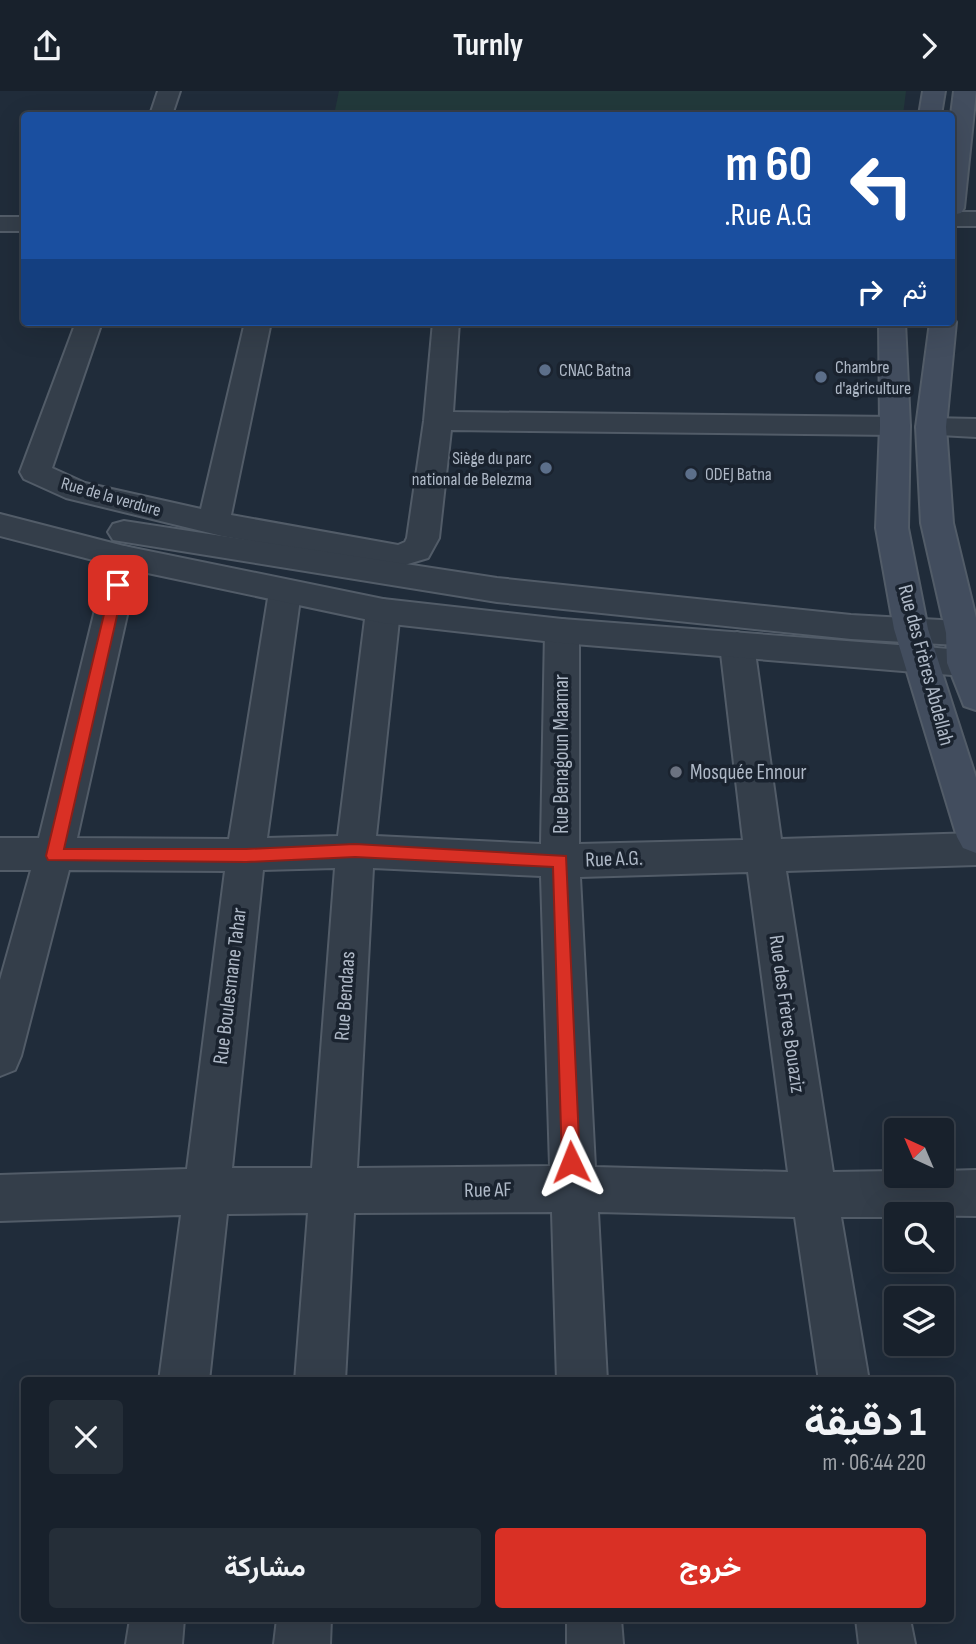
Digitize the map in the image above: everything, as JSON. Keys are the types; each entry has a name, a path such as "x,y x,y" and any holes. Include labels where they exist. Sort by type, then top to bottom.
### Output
{"main road":[{"path":"930,112 934,91"},
{"path":"955,181 965,91"},
{"name":"Rue des Frères Abdellah","path":"892,326 895,426 892,528 916,645 976,838"},
{"name":"Rue des Frères Abdellah","path":"943,326 932,427 937,523 970,649 976,697"}],"street":[{"path":"162,112 169,91"},
{"path":"955,219 976,219"},
{"path":"0,224 21,224"},
{"name":"Rue de la verdure","path":"88,326 35,472 76,491 222,525"},
{"path":"257,326 214,510 215,517 222,525 398,556 417,550 423,538 438,421 446,326"},
{"path":"438,421 895,426"},
{"path":"932,427 976,428"},
{"path":"0,501 128,534 496,590 851,627 916,645"},
{"path":"0,525 124,557 383,611 562,631 737,645 916,645 970,649"},
{"path":"0,1056 54,856 124,557"},
{"name":"Rue Boulesmane Tahar","path":"184,1377 246,855 285,592"},
{"name":"Rue Bendaas","path":"320,1377 355,851 383,611"},
{"name":"Rue Benagoun Maamar","path":"562,631 560,861 582,1377"},
{"name":"Rue des Frères Bouaziz","path":"737,645 763,853 813,1195 843,1377"},
{"name":"Rue A.G.","path":"0,854 246,855 355,851 560,861 763,853 976,849"},
{"name":"Rue AF","path":"0,1198 205,1191 572,1189 813,1195 976,1193"},
{"path":"154,1644 157,1622"},
{"path":"302,1644 304,1622"},
{"path":"594,1622 595,1644"},
{"path":"883,1622 887,1644"}],"green space":[{"path":"339,91 906,91 903,112 335,112"}],"place":[{"name":"CNAC Batna","path":"545,370"},
{"name":"Chambre d'agriculture","path":"821,377"},
{"name":"Siège du parc national de Belezma","path":"546,468"},
{"name":"ODEJ Batna","path":"691,474"},
{"name":"Mosquée Ennour","path":"676,772"}],"route":[{"path":"118,585 54,856 246,855 355,851 560,861 571,1162"}]}
